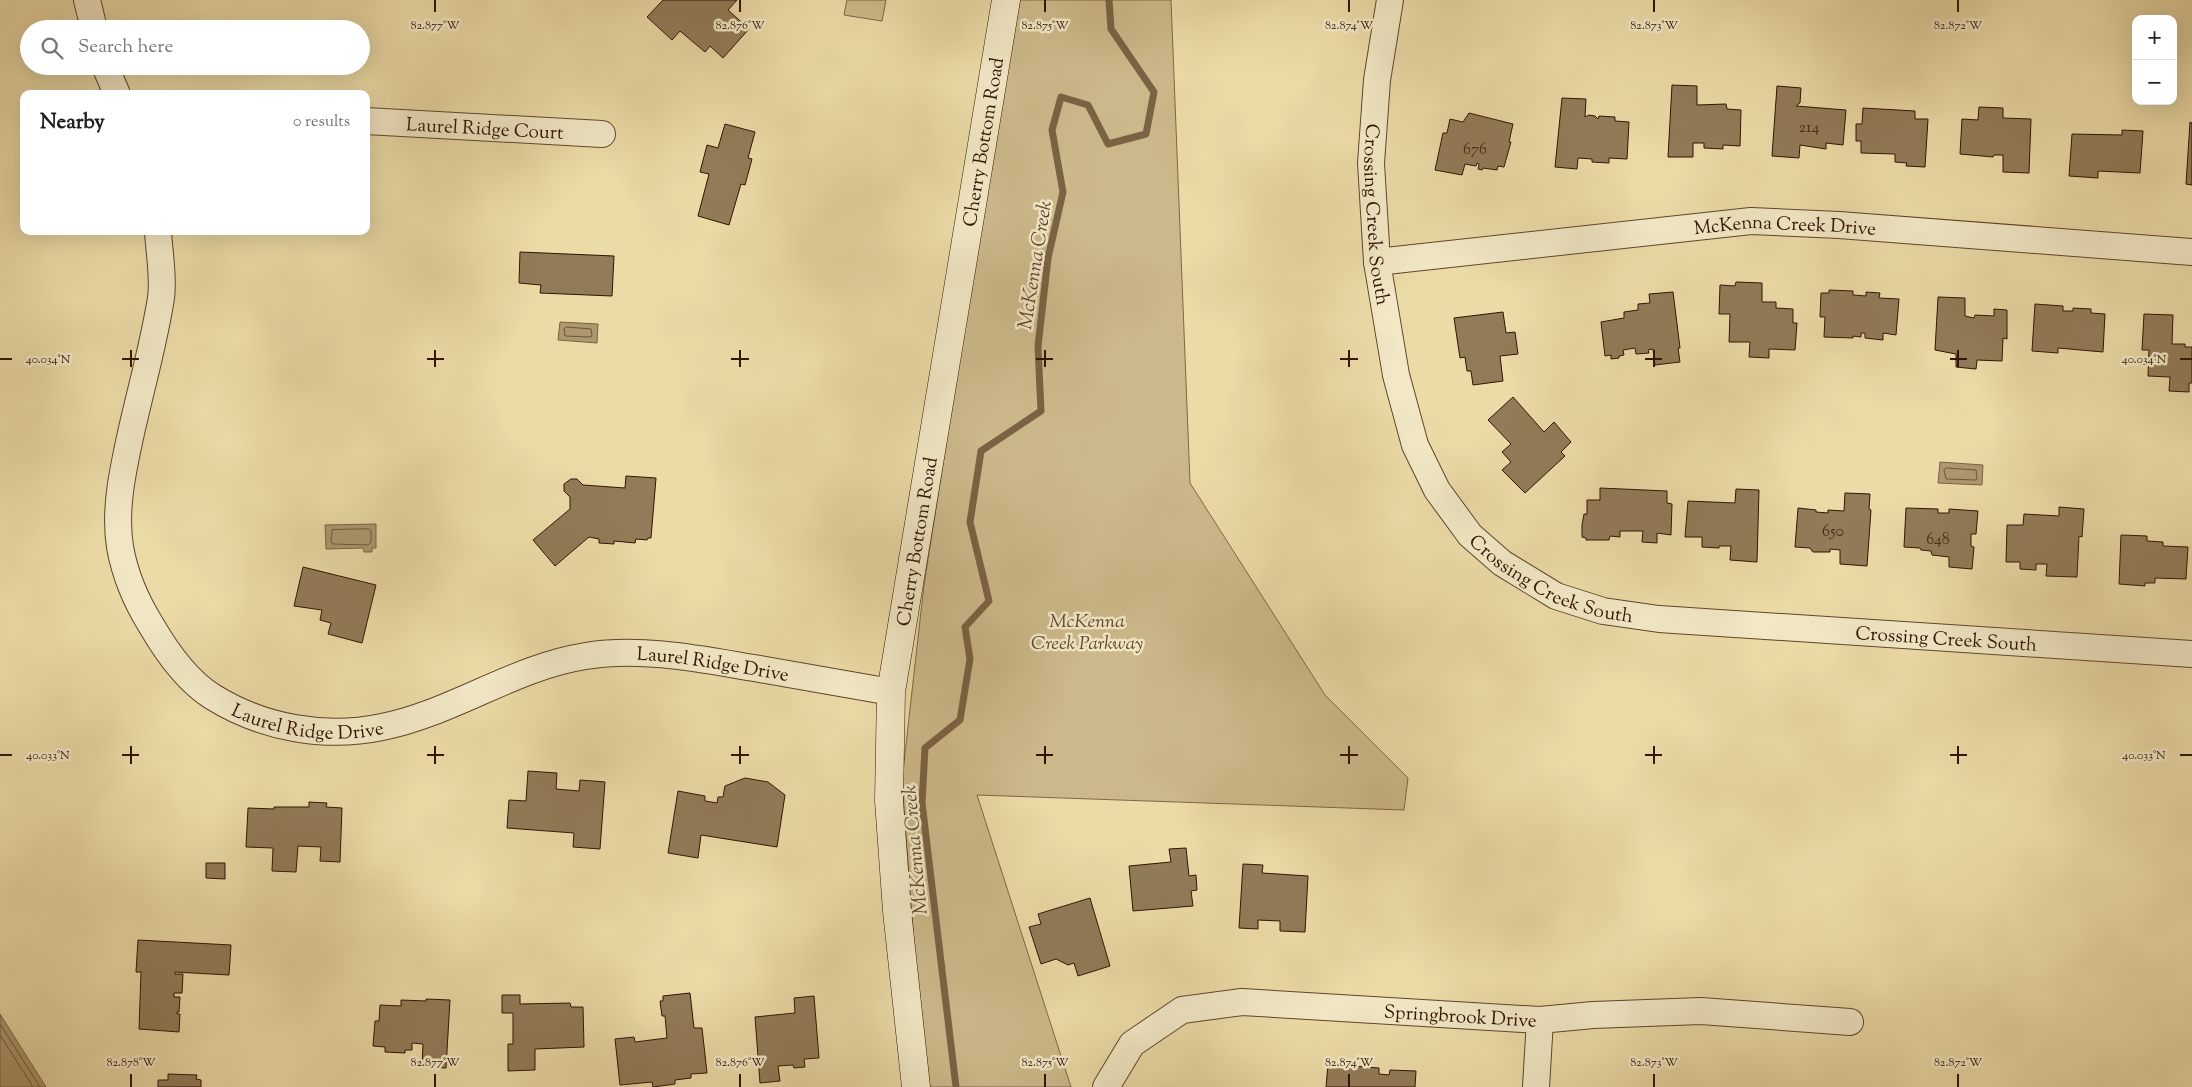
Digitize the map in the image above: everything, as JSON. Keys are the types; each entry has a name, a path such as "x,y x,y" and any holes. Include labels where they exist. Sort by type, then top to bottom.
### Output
{"main road":[{"name":"Cherry Bottom Road","path":"916,1087 897,911 889,801 891,692 1006,0"}],"street":[{"path":"87,0 92,20"},
{"name":"Crossing Creek South","path":"1390,0 1377,80 1371,162 1378,262 1396,375 1415,445 1437,490 1470,535 1502,563 1556,596 1602,611 1659,619 2192,654"},
{"path":"109,75 115,90"},
{"name":"Laurel Ridge Court","path":"370,121 602,134"},
{"name":"McKenna Creek Drive","path":"1378,262 1751,221 1839,225 2192,252"},
{"name":"Laurel Ridge Drive","path":"158,235 162,294 126,458 119,504 120,546 127,575 141,609 156,634 192,680 212,697 273,724 309,731 346,732 383,727 422,716 551,665 587,656 624,654 664,655 706,660 891,692"},
{"name":"Springbrook Drive","path":"1106,1087 1132,1044 1182,1010 1242,1002 1540,1020 1593,1015 1701,1011 1850,1022"},
{"path":"1536,1087 1540,1020"}],"green space":[{"path":"847,0 886,0 882,21 844,15"},
{"name":"McKenna Creek Parkway","path":"1016,0 1171,0 1190,483 1325,695 1408,778 1404,810 977,795 1071,1087 930,1087 917,984 902,780 924,585"}],"water":[{"path":"560,322 598,324 597,343 558,340"},
{"path":"1940,462 1983,465 1982,485 1938,483"},
{"path":"376,524 376,548 372,548 372,552 364,552 363,548 326,549 325,525"},
{"path":"0,1014 46,1087 0,1087"}],"building":[{"path":"663,0 737,0 728,10 749,29 723,58 710,46 705,52 680,31 672,40 647,17"},
{"path":"1672,85 1697,86 1697,105 1726,104 1727,109 1741,110 1740,146 1723,145 1723,149 1704,148 1704,143 1693,143 1693,157 1668,157"},
{"path":"1777,86 1801,88 1800,103 1796,106 1846,110 1843,145 1826,143 1826,149 1800,145 1799,158 1772,156"},
{"path":"1562,98 1586,99 1585,117 1589,115 1595,116 1598,119 1599,116 1615,117 1615,121 1629,122 1627,159 1609,158 1609,163 1592,162 1592,159 1578,158 1577,169 1555,167"},
{"path":"1979,107 2003,108 2003,118 2031,119 2029,173 2003,172 2003,155 1994,155 1993,157 1960,154 1962,119 1978,120"},
{"path":"1863,108 1915,111 1915,119 1928,119 1925,167 1906,166 1907,163 1895,162 1895,154 1861,153 1861,141 1856,141 1856,124 1862,124"},
{"path":"1469,113 1513,124 1509,142 1511,142 1504,167 1498,166 1497,170 1483,168 1482,170 1478,169 1479,164 1477,163 1476,166 1465,164 1462,175 1435,170 1443,133 1447,133 1450,119 1463,122"},
{"path":"2190,122 2192,123 2192,185 2186,184"},
{"path":"725,124 755,132 748,158 752,159 745,185 741,184 729,225 698,216 709,174 700,172 707,145 718,148"},
{"path":"2122,130 2143,131 2140,173 2098,171 2098,178 2069,176 2072,134 2122,135"},
{"path":"520,252 614,256 612,296 540,293 541,285 519,283"},
{"path":"1736,282 1762,283 1762,302 1776,302 1776,308 1793,309 1793,323 1797,323 1795,350 1769,349 1769,358 1749,357 1750,342 1729,342 1730,314 1719,314 1720,285 1735,286"},
{"path":"1829,290 1853,291 1853,295 1866,296 1866,292 1880,293 1879,298 1899,299 1896,335 1883,333 1883,340 1865,338 1865,333 1861,333 1861,337 1853,336 1853,338 1824,337 1825,317 1820,317 1821,293 1829,293"},
{"path":"1673,292 1680,362 1655,365 1653,349 1648,350 1649,353 1636,354 1635,348 1623,350 1624,355 1619,356 1619,358 1611,359 1611,355 1605,356 1601,322 1624,318 1624,312 1638,310 1638,304 1650,303 1649,294"},
{"path":"1938,297 1965,298 1965,316 1974,318 1975,315 1994,316 1994,309 2007,310 2007,339 2003,338 2002,361 1977,360 1976,369 1956,367 1956,354 1935,350"},
{"path":"2035,304 2063,306 2063,311 2073,311 2073,308 2091,309 2091,313 2105,314 2103,352 2058,348 2058,353 2032,351"},
{"path":"1503,312 1506,333 1515,332 1518,354 1500,356 1503,381 1473,385 1471,371 1467,371 1465,357 1460,358 1454,318"},
{"path":"2144,314 2173,315 2172,344 2185,344 2185,347 2192,347 2192,383 2189,383 2189,392 2169,391 2170,377 2148,376 2149,350 2142,350"},
{"path":"1513,397 1544,432 1554,422 1571,442 1561,452 1565,456 1525,493 1502,470 1511,462 1502,452 1511,444 1488,420"},
{"path":"626,476 656,478 651,538 647,540 636,539 635,543 614,541 614,544 599,543 599,539 589,537 555,566 533,540 570,509 570,497 564,491 564,484 571,479 577,479 583,485 625,488"},
{"path":"1600,488 1667,491 1667,503 1672,504 1671,535 1657,533 1657,543 1642,542 1643,531 1620,531 1620,537 1610,536 1609,540 1586,540 1586,538 1582,537 1582,525 1584,514 1587,514 1587,500 1600,500"},
{"path":"1736,489 1759,490 1757,562 1730,560 1731,546 1719,546 1719,548 1702,547 1702,537 1685,537 1688,501 1735,503"},
{"path":"1845,493 1870,494 1869,509 1871,510 1867,566 1840,564 1840,550 1830,549 1830,552 1813,552 1810,548 1795,547 1798,508 1828,513 1828,510 1844,511"},
{"path":"2059,507 2084,509 2082,537 2079,536 2077,577 2046,576 2047,564 2036,564 2036,570 2020,569 2020,562 2006,562 2007,525 2023,525 2024,514 2059,516"},
{"path":"1906,508 1938,509 1938,513 1949,513 1949,509 1978,511 1976,534 1971,534 1971,546 1974,547 1972,569 1949,567 1949,557 1932,555 1931,551 1921,550 1920,548 1904,547"},
{"path":"2121,535 2147,536 2147,541 2163,542 2163,546 2188,547 2186,579 2155,578 2155,583 2145,583 2145,586 2119,584"},
{"path":"303,567 376,585 362,643 328,634 331,623 320,620 322,610 294,606"},
{"path":"528,771 557,773 556,789 579,791 580,780 605,782 600,849 573,847 574,833 507,828 509,800 526,801"},
{"path":"745,778 768,782 785,795 777,847 701,835 698,858 668,853 678,791 705,796 705,801 717,803 718,797 723,797 725,786"},
{"path":"309,802 327,803 326,807 342,808 340,862 320,861 321,847 298,846 296,872 272,871 273,848 246,847 248,808 309,807"},
{"path":"1186,848 1189,876 1196,875 1197,890 1191,891 1193,906 1133,911 1129,866 1171,862 1169,849"},
{"path":"206,863 225,863 225,879 206,878"},
{"path":"1243,864 1263,865 1262,873 1308,876 1305,932 1280,931 1280,921 1258,920 1258,929 1239,928"},
{"path":"1090,898 1110,966 1078,976 1074,963 1068,965 1056,959 1041,964 1029,927 1041,924 1038,914"},
{"path":"138,940 231,945 229,975 175,972 175,974 183,974 182,993 174,993 174,997 180,997 179,1012 177,1012 177,1014 180,1014 179,1032 139,1029 141,972 136,972"},
{"path":"690,993 694,1028 702,1028 707,1073 691,1074 691,1078 675,1080 675,1084 653,1087 652,1082 620,1085 615,1039 634,1037 635,1042 667,1038 665,1016 662,1016 660,1001 663,1001 663,996"},
{"path":"502,995 520,995 520,1004 570,1003 571,1007 583,1007 584,1047 535,1049 535,1070 508,1071 508,1044 513,1044 513,1013 502,1013"},
{"path":"814,996 819,1058 804,1059 805,1067 794,1068 793,1065 778,1066 780,1081 760,1083 755,1017 795,1013 794,998"},
{"path":"426,999 450,1000 446,1068 422,1067 423,1044 412,1043 412,1050 405,1050 405,1053 385,1052 385,1047 373,1046 375,1021 379,1021 380,1005 401,1006 401,1000 426,1001"},
{"path":"1328,1064 1379,1068 1379,1074 1389,1075 1390,1070 1416,1071 1415,1087 1326,1087"},
{"path":"168,1074 197,1075 196,1079 201,1080 201,1087 158,1087 158,1080 168,1080"}],"waterway":[{"name":"McKenna Creek","path":"956,1087 922,803 925,748 960,720 970,659 965,627 989,601 970,522 981,451 1041,411 1038,346 1048,258 1063,192 1052,130 1061,97 1088,105 1108,144 1146,134 1154,92 1111,29 1109,0"}]}
